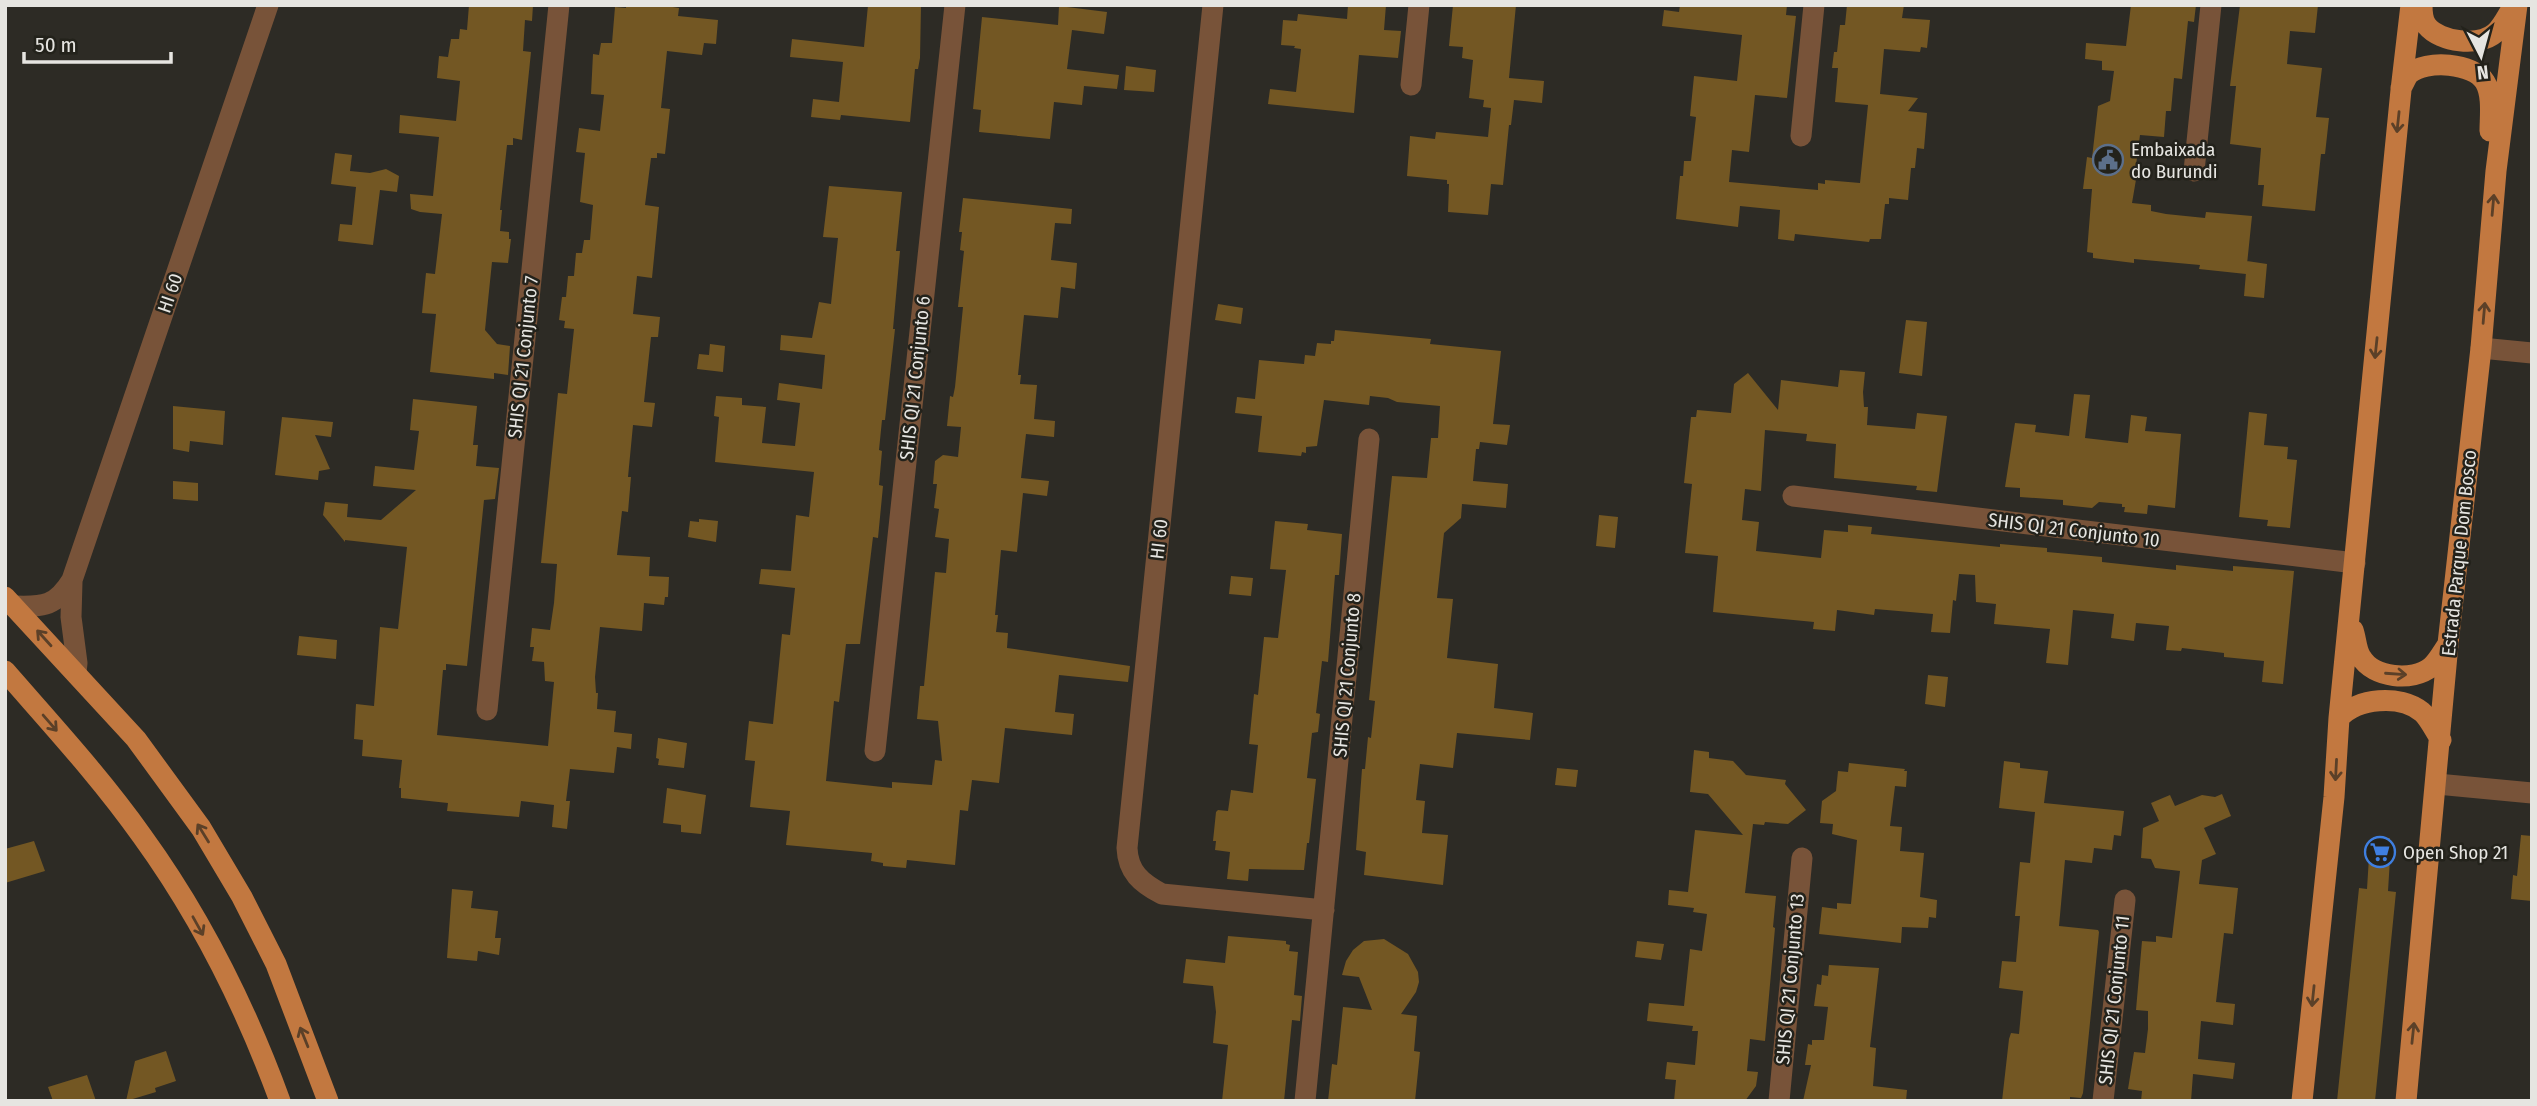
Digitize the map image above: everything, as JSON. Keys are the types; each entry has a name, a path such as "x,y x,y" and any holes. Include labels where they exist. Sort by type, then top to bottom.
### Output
{"main road":[{"path":"2302,1101 2411,5"},
{"path":"2422,5 2426,26 2435,33 2455,40 2474,41 2495,34 2515,5"},
{"name":"Estrada Parque Dom Bosco","path":"2406,1101 2448,644 2515,5"},
{"path":"2401,90 2408,75 2425,67 2461,67 2477,72 2489,92 2490,148 2496,171"},
{"path":"2354,573 2352,624 2360,656 2373,670 2394,676 2419,674 2432,666 2448,644"},
{"path":"10,601 136,739 201,828 242,897 276,964 328,1101"},
{"path":"5,671 142,836 180,894 225,974 280,1101"},
{"path":"2339,718 2347,708 2363,703 2404,703 2422,712 2441,740"}],"street":[{"name":"HI 60","path":"10,601 35,607 52,602 63,596 72,580 268,5"},
{"name":"SHIS QI 21 Conjunto 7","path":"487,710 559,5"},
{"name":"SHIS QI 21 Conjunto 6","path":"875,751 955,5"},
{"name":"HI 60","path":"1213,5 1127,848 1128,863 1146,886 1162,894 1324,910"},
{"path":"1411,85 1419,5"},
{"path":"1801,136 1814,5"},
{"path":"2194,171 2211,5"},
{"path":"2481,348 2532,353"},
{"name":"SHIS QI 21 Conjunto 8","path":"1305,1101 1369,439"},
{"name":"SHIS QI 21 Conjunto 10","path":"1793,496 2354,573"},
{"name":"HI 60","path":"72,580 71,617 76,673"},
{"path":"2437,783 2532,793"},
{"name":"SHIS QI 21 Conjunto 13","path":"1779,1101 1802,858"},
{"name":"SHIS QI 21 Conjunto 11","path":"2103,1101 2125,900"}],"building":[{"path":"469,5 533,5 532,21 525,20 523,51 531,52 522,140 513,138 513,145 507,145 500,210 500,231 509,232 511,239 508,263 492,262 485,330 497,344 510,346 508,375 494,373 494,379 430,372 436,314 422,313 426,273 435,274 442,214 411,209 410,194 433,196 439,137 399,133 400,115 456,121 460,81 437,78 439,56 448,57 451,39 459,39 460,29 467,30"},
{"path":"626,5 679,8 678,16 718,20 716,44 704,43 702,55 667,51 661,108 670,109 665,154 657,153 657,158 651,158 645,205 659,207 652,278 637,276 633,314 660,317 658,337 651,337 644,402 655,403 652,427 633,425 628,512 622,511 617,555 650,557 649,576 669,577 668,597 665,597 664,605 644,603 642,631 600,627 595,677 597,709 616,711 614,732 632,734 631,749 617,747 614,773 570,769 566,801 570,801 567,829 552,827 554,805 521,801 519,817 447,811 448,803 401,798 399,788 402,760 362,756 363,740 354,739 356,704 374,706 380,627 398,629 407,547 345,542 323,515 325,502 348,504 347,517 381,520 416,490 373,486 375,466 414,470 419,431 410,430 413,399 477,406 473,445 478,445 476,466 499,468 495,499 484,500 467,666 446,664 446,670 443,670 437,735 548,746 554,682 545,681 544,662 532,661 534,647 530,647 532,628 550,630 554,603 557,564 541,563 558,393 567,394 574,329 564,328 565,321 559,320 562,297 566,297 568,276 574,276 576,253 582,253 584,240 590,240 593,205 580,202 585,153 576,152 579,128 600,131 604,95 591,94 593,54 599,55 601,43 612,43 615,7 626,8"},
{"path":"868,5 921,5 920,58 918,69 915,69 910,122 841,115 840,120 811,117 813,99 839,102 843,62 790,57 792,39 864,47"},
{"path":"1348,5 1386,5 1384,30 1401,31 1398,58 1359,55 1354,113 1268,104 1270,89 1296,92 1301,49 1281,45 1283,20 1297,21 1298,14 1347,19"},
{"path":"1453,5 1516,5 1509,78 1544,81 1542,103 1514,100 1503,185 1491,184 1488,215 1448,212 1447,180 1407,176 1410,136 1435,139 1436,132 1488,137 1491,108 1483,107 1484,100 1469,98 1473,60 1462,58 1463,47 1449,46"},
{"path":"1680,5 1787,5 1786,15 1796,16 1787,98 1755,95 1749,152 1732,150 1729,182 1818,190 1818,183 1825,184 1825,180 1860,183 1868,105 1835,102 1838,68 1832,68 1840,25 1845,25 1847,5 1904,5 1902,18 1930,20 1927,48 1921,47 1920,52 1884,49 1880,94 1918,98 1908,111 1927,113 1924,149 1917,148 1915,168 1911,168 1908,200 1889,198 1889,204 1885,204 1881,239 1870,239 1869,242 1795,234 1794,241 1778,239 1780,210 1740,206 1738,227 1676,219 1680,176 1683,176 1684,161 1691,161 1696,117 1690,116 1694,76 1737,81 1742,35 1662,26 1664,10 1679,12"},
{"path":"2131,5 2196,5 2194,22 2188,21 2182,79 2174,78 2171,111 2166,111 2164,137 2140,135 2132,203 2151,205 2151,211 2166,214 2205,218 2206,212 2252,216 2246,274 2199,269 2200,265 2134,259 2134,263 2093,258 2093,253 2087,252 2092,189 2083,189 2087,157 2092,158 2098,106 2110,101 2114,71 2102,70 2102,61 2085,59 2086,43 2126,46"},
{"path":"2240,5 2318,5 2315,33 2290,31 2287,64 2322,68 2316,117 2329,118 2325,154 2321,154 2315,211 2262,206 2264,185 2258,185 2261,148 2230,144 2236,86 2230,86"},
{"path":"1059,6 1107,12 1104,34 1072,30 1067,69 1119,75 1117,89 1084,86 1082,105 1054,102 1050,139 979,132 981,110 973,109 982,17 1058,25"},
{"path":"1126,66 1156,70 1154,92 1124,90"},
{"path":"335,153 352,155 350,171 370,173 386,169 399,176 397,192 380,190 373,245 338,241 340,224 352,225 356,187 331,184"},
{"path":"829,186 902,192 896,251 900,251 895,329 879,450 882,451 879,485 883,486 878,538 873,537 860,644 846,644 839,702 834,701 826,781 892,788 892,782 932,785 935,760 942,761 938,721 917,719 920,686 924,686 935,572 946,573 949,539 935,537 939,509 934,508 937,484 933,484 935,461 943,455 958,457 961,427 947,426 950,396 953,397 955,387 963,307 958,307 964,251 960,250 962,232 959,232 963,198 1072,209 1071,224 1055,223 1051,260 1077,263 1075,289 1061,287 1058,318 1024,315 1018,375 1021,375 1020,384 1037,385 1034,419 1055,421 1054,437 1026,434 1021,478 1049,481 1047,496 1023,493 1017,552 1001,550 996,632 1008,633 1007,648 1130,666 1128,682 1059,675 1055,712 1074,714 1072,735 1005,728 999,783 972,780 968,811 960,810 955,865 907,860 906,868 883,866 883,863 871,861 872,853 786,845 790,811 750,807 755,761 745,760 749,721 773,724 782,634 790,635 795,588 759,584 761,569 791,571 796,515 809,517 814,472 715,462 719,417 714,416 716,396 742,398 742,405 766,407 762,443 795,446 800,403 777,400 779,383 822,389 825,355 780,350 781,335 812,338 819,302 831,304 838,238 823,237"},
{"path":"2247,261 2267,264 2264,298 2244,296"},
{"path":"1218,304 1243,308 1241,324 1215,320"},
{"path":"1906,320 1927,322 1922,376 1899,373"},
{"path":"1335,330 1431,339 1430,344 1501,351 1493,424 1510,425 1507,445 1480,442 1479,449 1476,449 1473,481 1508,484 1506,508 1462,504 1461,518 1444,533 1437,598 1453,599 1447,658 1498,664 1494,708 1533,713 1530,740 1457,733 1453,768 1420,764 1416,800 1425,801 1422,833 1448,835 1443,885 1364,875 1366,852 1356,850 1362,769 1365,769 1368,737 1371,738 1375,701 1369,700 1392,476 1427,478 1431,438 1438,438 1440,406 1397,402 1370,396 1369,405 1324,400 1317,446 1306,447 1306,453 1302,452 1301,456 1258,452 1262,416 1235,413 1237,397 1255,399 1259,360 1304,364 1305,355 1315,356 1317,343 1331,344 1331,341 1334,341"},
{"path":"710,344 725,346 723,372 697,369 699,354 709,355"},
{"path":"1840,370 1865,372 1863,392 1864,407 1868,407 1867,425 1915,429 1917,413 1947,416 1937,492 1916,490 1917,486 1834,478 1836,444 1806,441 1807,434 1765,430 1761,491 1745,489 1742,520 1759,522 1756,551 1821,558 1824,530 1848,532 1848,525 1872,527 1871,534 2000,547 2000,544 2047,548 2047,552 2102,557 2102,562 2176,570 2176,565 2233,571 2233,566 2294,571 2283,684 2262,682 2264,661 2224,657 2224,653 2182,648 2181,651 2166,650 2169,626 2136,623 2134,641 2111,638 2114,614 2073,610 2068,665 2046,663 2050,629 1994,624 1996,604 1976,602 1975,575 1959,574 1950,633 1931,632 1933,614 1875,609 1874,615 1837,610 1835,631 1813,629 1814,622 1713,612 1718,556 1685,553 1692,484 1684,483 1691,417 1696,417 1697,410 1731,413 1734,384 1748,373 1778,410 1781,380 1838,387"},
{"path":"2074,394 2090,395 2085,438 2128,443 2131,415 2147,417 2145,431 2181,434 2175,508 2148,505 2147,514 2124,512 2125,507 2122,507 2122,504 2099,502 2092,508 2063,505 2063,500 2020,497 2020,488 2005,487 2015,423 2036,425 2035,432 2069,436"},
{"path":"173,406 225,411 223,445 190,441 189,452 173,449"},
{"path":"2249,412 2267,414 2264,445 2288,447 2287,459 2297,460 2290,528 2267,526 2268,520 2239,517"},
{"path":"282,417 333,422 331,437 315,435 330,469 319,471 318,480 275,475"},
{"path":"173,481 198,483 198,501 173,499"},
{"path":"1599,515 1618,517 1615,548 1596,546"},
{"path":"699,519 718,521 716,542 688,537 690,521 699,522"},
{"path":"1275,521 1308,524 1307,530 1342,534 1339,575 1335,575 1328,662 1322,661 1316,713 1320,714 1318,732 1312,733 1307,778 1316,779 1309,843 1304,870 1249,869 1248,881 1227,879 1230,852 1215,850 1216,841 1213,841 1216,812 1228,811 1231,790 1253,793 1258,745 1249,744 1254,694 1258,695 1264,637 1278,638 1286,570 1270,569"},
{"path":"1231,576 1253,578 1251,596 1229,594"},
{"path":"299,636 337,640 336,659 297,655"},
{"path":"1928,675 1948,677 1945,707 1925,704"},
{"path":"658,738 687,743 684,768 658,765"},
{"path":"1694,750 1709,752 1709,758 1733,761 1746,775 1786,780 1785,784 1806,810 1788,824 1753,824 1745,893 1776,896 1765,1041 1750,1039 1747,1071 1758,1072 1756,1086 1745,1101 1674,1101 1676,1080 1665,1079 1667,1062 1695,1065 1698,1031 1692,1031 1693,1026 1647,1021 1649,1003 1684,1006 1690,949 1702,951 1707,914 1693,912 1694,908 1668,905 1669,890 1688,892 1695,830 1743,835 1708,794 1690,792"},
{"path":"2004,761 2020,763 2020,768 2048,771 2044,803 2124,811 2121,836 2114,835 2112,850 2094,848 2092,863 2065,860 2059,926 2099,932 2083,1093 2081,1098 2070,1097 2070,1101 2002,1101 2009,1039 2011,1033 2019,1034 2023,991 1999,988 2002,961 2016,962 2020,916 2015,916 2020,862 2030,863 2035,812 1999,808"},
{"path":"1849,763 1907,771 1906,787 1895,786 1890,826 1902,827 1900,851 1924,853 1920,897 1937,900 1936,918 1929,917 1928,928 1902,927 1901,943 1819,934 1822,907 1837,909 1837,903 1851,904 1857,840 1832,834 1833,824 1820,823 1822,801 1836,791 1838,771 1848,772"},
{"path":"1557,768 1578,770 1576,787 1555,785"},
{"path":"667,788 706,795 701,834 681,832 681,825 663,823"},
{"path":"2222,794 2231,816 2204,828 2216,854 2202,860 2199,884 2238,888 2233,934 2224,933 2216,1002 2235,1004 2233,1025 2201,1021 2198,1059 2235,1063 2233,1079 2193,1074 2191,1101 2141,1101 2142,1091 2128,1089 2134,1052 2145,1053 2148,1029 2148,1011 2136,1010 2142,941 2156,942 2156,936 2172,938 2180,871 2155,868 2151,859 2141,858 2143,828 2159,821 2151,803 2170,795 2175,806 2202,795 2215,797"},
{"path":"2521,835 2532,836 2532,901 2511,899 2513,875 2517,876"},
{"path":"2373,837 2390,838 2388,891 2396,892 2375,1101 2337,1101 2359,888 2367,889 2370,841 2373,842"},
{"path":"34,841 45,871 5,883 5,849"},
{"path":"452,889 473,891 471,908 498,911 495,938 501,938 499,955 478,951 477,961 447,958"},
{"path":"1228,936 1286,941 1286,944 1290,945 1289,951 1298,952 1294,995 1302,996 1300,1021 1292,1020 1284,1101 1222,1101 1228,1045 1213,1043 1216,1012 1213,986 1183,983 1186,959 1225,963"},
{"path":"1384,939 1408,954 1418,972 1416,992 1401,1014 1417,1016 1414,1051 1420,1052 1415,1101 1328,1101 1332,1064 1337,1065 1343,1007 1372,1010 1359,977 1342,975 1346,961 1353,950 1364,941"},
{"path":"1637,941 1664,944 1661,960 1635,957"},
{"path":"1829,965 1879,968 1870,1047 1876,1048 1873,1086 1907,1090 1906,1101 1803,1101 1811,1065 1805,1065 1808,1044 1812,1045 1812,1040 1824,1040 1828,1007 1814,1006 1817,984 1821,985 1822,975 1828,976"},
{"path":"166,1051 176,1081 155,1088 156,1092 126,1101 135,1061"},
{"path":"87,1075 96,1101 53,1101 48,1087"}],"place":[{"name":"Embaixada do Burundi","path":"2108,160"},
{"name":"Open Shop 21","path":"2380,852"}]}
